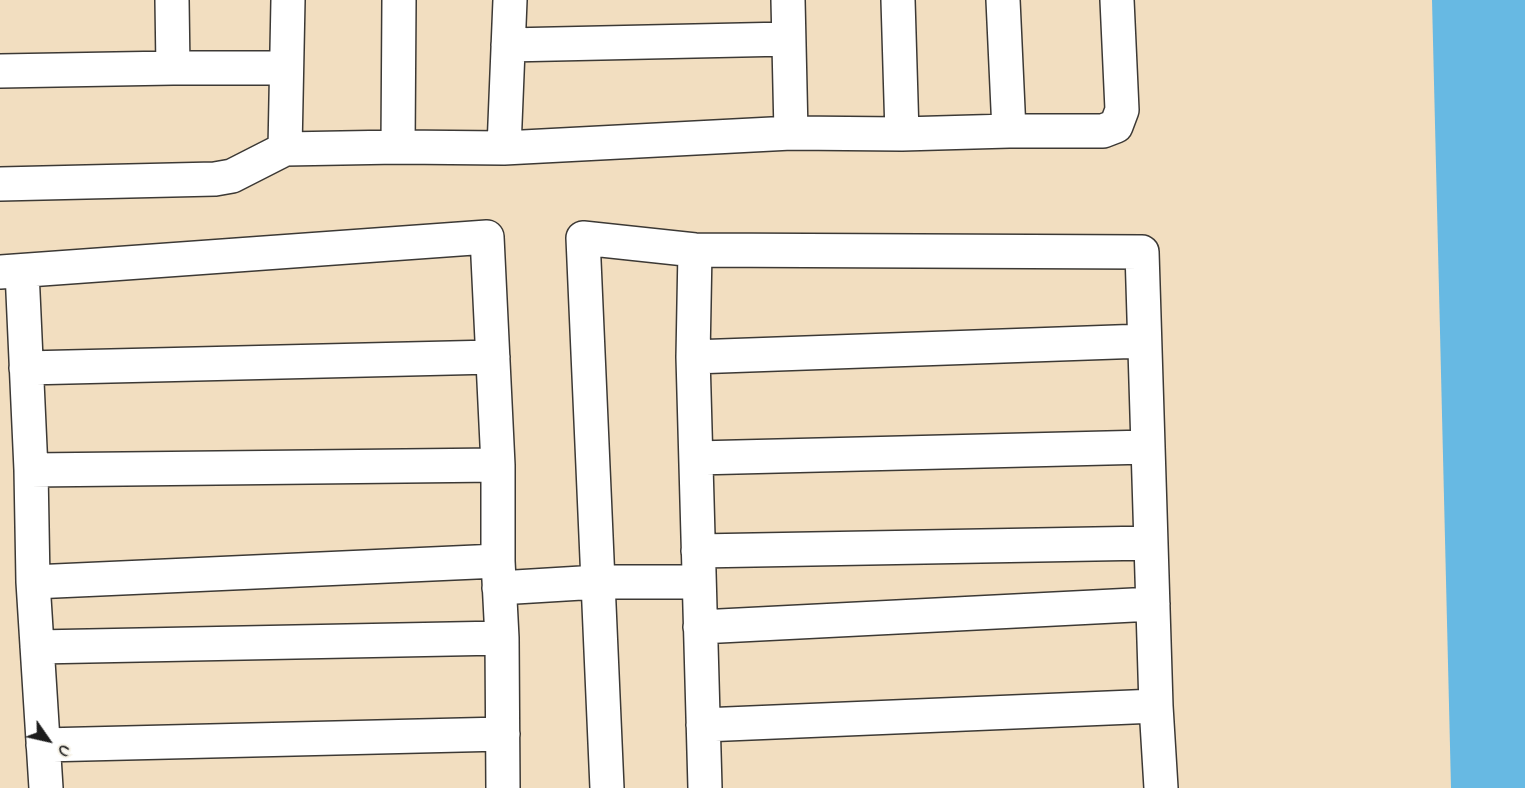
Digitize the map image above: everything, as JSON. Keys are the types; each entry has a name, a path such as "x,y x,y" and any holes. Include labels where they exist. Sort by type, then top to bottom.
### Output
{"street":[{"path":"172,0 173,68"},
{"path":"285,149 288,0"},
{"path":"398,147 399,0"},
{"path":"504,148 510,0"},
{"path":"788,0 791,134"},
{"path":"898,0 902,134"},
{"path":"1002,0 1010,131"},
{"path":"0,184 215,179 232,176 285,149 504,148 791,134 1103,131 1116,126 1122,110 1118,0"},
{"path":"508,45 788,39"},
{"path":"0,71 286,68"},
{"path":"46,788 33,582 26,368 11,272 487,237 498,465 503,788"},
{"path":"607,788 583,238 695,249 1142,252 1156,706 1161,788"},
{"path":"695,249 693,357 705,788"},
{"path":"693,357 1144,341"},
{"path":"26,368 493,357"},
{"path":"696,458 1148,447"},
{"path":"31,470 498,465"},
{"path":"33,582 498,574 598,582 699,566 1151,543"},
{"path":"700,627 1153,604"},
{"path":"37,648 502,638"},
{"path":"703,725 1156,706"},
{"path":"43,745 502,734"}],"water":[{"path":"1432,0 1525,0 1525,788 1451,788"}]}
